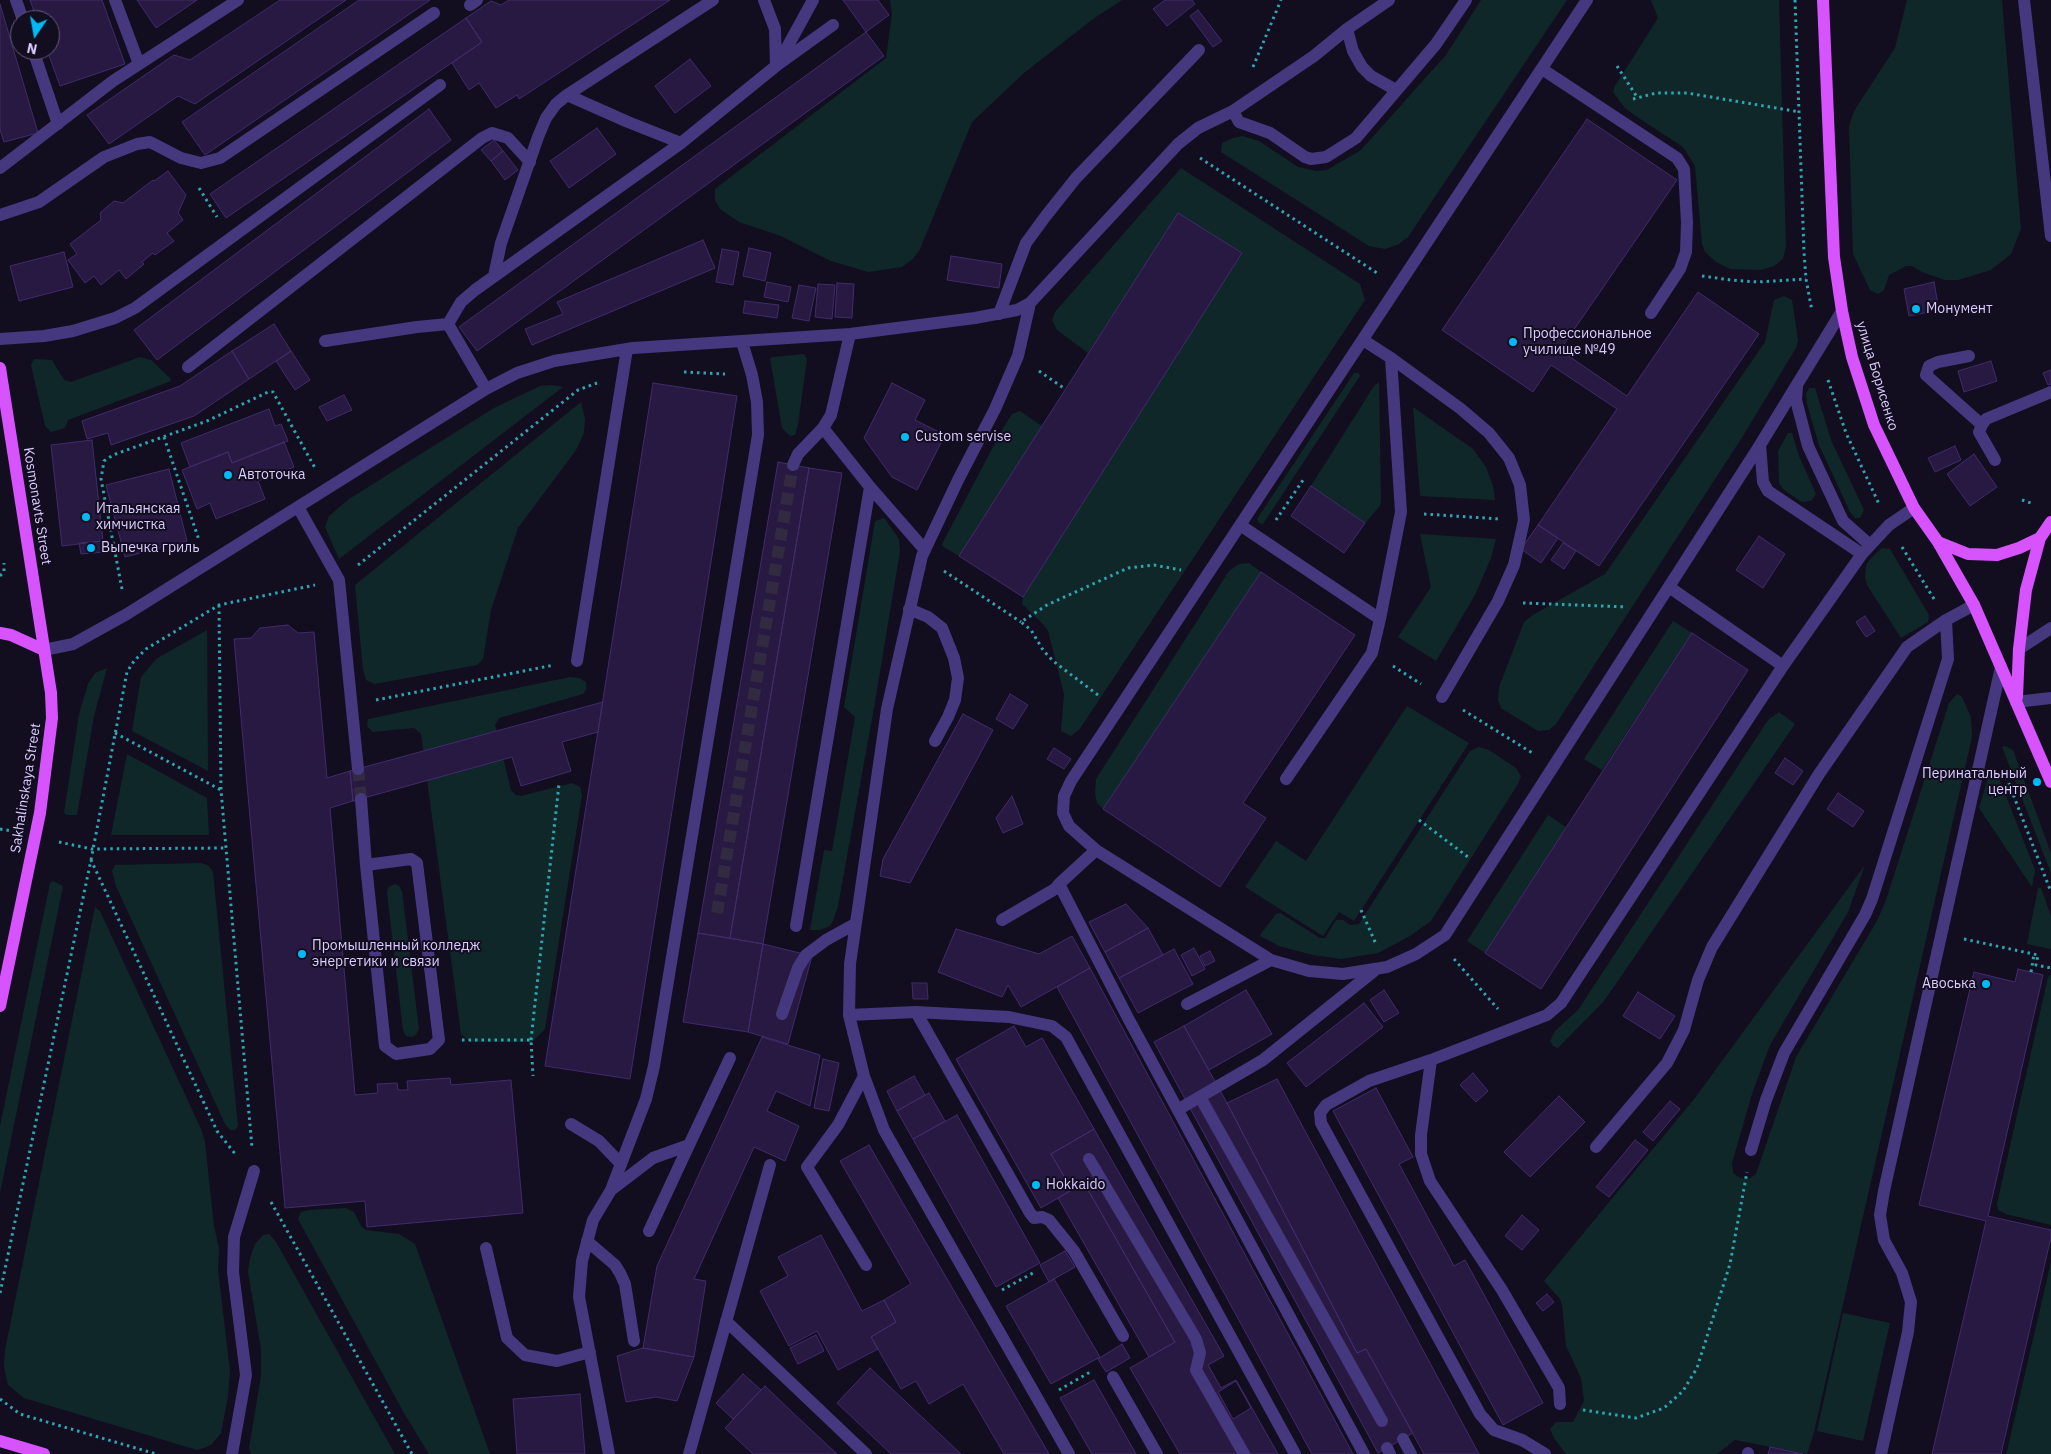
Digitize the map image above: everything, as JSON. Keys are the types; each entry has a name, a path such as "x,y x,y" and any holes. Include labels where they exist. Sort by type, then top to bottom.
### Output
{"main road":[{"name":"улица Борисенко","path":"1823,0 1834,257 1842,311 1852,357 1874,425 1914,508 1938,542 1974,605 2051,782"},
{"name":"Kosmonavts Street","path":"0,368 5,422 44,650"},
{"path":"2016,702 2019,649 2026,590 2040,538 2051,522"},
{"path":"1938,542 1968,554 1997,555 2019,548 2040,538"},
{"path":"0,633 11,635 44,650"},
{"name":"Sakhalinskaya Street","path":"0,1006 40,813 49,752 52,718 51,692 44,650"},
{"path":"0,1441 44,1454"}],"lane":[{"path":"115,0 140,64"},
{"path":"0,168 113,82 238,0"},
{"path":"494,276 501,244 530,162 546,118 556,104 714,0"},
{"path":"764,0 775,29 776,66"},
{"path":"776,66 812,0"},
{"path":"44,650 72,644 127,614 486,389 517,374 554,361 627,349 850,334 1017,310 1030,303 1178,144 1198,128 1234,111 1314,56 1347,29 1388,0"},
{"path":"1234,111 1240,122 1244,125 1265,130 1311,159 1326,158 1356,138 1436,44 1466,0"},
{"path":"1381,969 1343,974 1309,971 1271,960 1096,850 1068,826 1063,813 1064,796 1240,525 1587,0"},
{"path":"2024,0 2047,160 2051,236"},
{"path":"0,215 39,202 104,157 137,144 150,142 181,158 201,163 220,158 434,13"},
{"path":"448,324 461,302 494,276 681,143 776,66 833,26"},
{"path":"1347,29 1353,51 1362,66 1376,79 1396,90"},
{"path":"999,314 1026,243 1045,217 1076,178 1200,50"},
{"path":"36,60 58,124"},
{"path":"1542,69 1677,158 1684,169 1687,223 1685,257 1680,269 1652,313"},
{"path":"0,339 44,336 73,331 115,318 135,308 440,85"},
{"path":"567,95 681,143"},
{"path":"188,367 482,138 492,134 508,138 530,162"},
{"path":"1030,303 1018,356 995,408 923,553 887,709 850,964 849,1015 864,1076 884,1130 1069,1454"},
{"path":"1179,1108 1263,1060 1381,969 1416,954 1445,935 1760,445 1842,311"},
{"path":"325,341 448,324"},
{"path":"448,324 486,389"},
{"path":"794,465 804,446 823,428 831,414 850,334"},
{"path":"1363,340 1461,409 1489,433 1509,458 1520,485 1524,520 1514,564 1498,601 1442,697"},
{"path":"609,1454 579,1297 582,1261 593,1220 610,1190 646,1099 654,1066 758,435 757,402 752,375 742,342"},
{"path":"577,660 627,349"},
{"path":"1969,356 1938,362 1929,366 1926,375 1982,425"},
{"path":"1286,779 1372,653 1401,512 1391,358"},
{"path":"1797,383 1796,400 1808,446 1843,521 1866,549"},
{"path":"1995,460 1979,432 1986,419 2051,392"},
{"path":"823,428 923,553"},
{"path":"1760,445 1763,482 1768,491 1866,549"},
{"path":"796,926 870,487"},
{"path":"298,507 339,580 358,769"},
{"path":"1545,1454 1522,1440 1494,1430 1480,1414 1320,1123 1320,1113 1326,1105 1369,1081 1431,1060 1547,1015 1561,1003 1783,666 1866,549 1889,525 1914,508"},
{"path":"1240,525 1380,619"},
{"path":"1668,587 1783,666"},
{"path":"1596,1147 1667,1063 1684,1030 1698,980 1712,948 1819,774 1907,647 1946,620 1974,605"},
{"path":"909,609 928,618 942,628 954,658 958,678 955,700 935,741"},
{"path":"1750,1150 1784,1052 1872,900 1946,667 1948,659 1946,620"},
{"path":"2019,649 2051,628"},
{"path":"1881,1454 1908,1332 1911,1302 1902,1273 1884,1240 1880,1215 2001,667"},
{"path":"2016,702 2051,698"},
{"path":"361,799 366,865 385,1046 396,1054 430,1049 439,1040 417,864 411,859 366,865"},
{"path":"1002,920 1055,889 1096,850"},
{"path":"1059,884 1128,1018 1179,1108 1364,1454"},
{"path":"782,1014 796,975 806,955 831,936 855,924"},
{"path":"1187,1004 1271,960"},
{"path":"849,1015 916,1012 1010,1017 1052,1026 1066,1037 1295,1454"},
{"path":"916,1012 1030,1213 1034,1218 1042,1217 1049,1220 1074,1251 1123,1336"},
{"path":"649,1231 730,1058"},
{"path":"1431,1060 1421,1135 1422,1154 1430,1181 1502,1290 1559,1388 1560,1404"},
{"path":"864,1076 838,1125 807,1167 866,1266"},
{"path":"1200,1097 1382,1421"},
{"path":"572,1124 599,1141 620,1164"},
{"path":"610,1190 653,1158 689,1145"},
{"path":"1089,1159 1196,1339 1200,1353 1196,1370 1244,1454"},
{"path":"689,1454 770,1165"},
{"path":"232,1454 246,1375 233,1272 234,1238 254,1172"},
{"path":"587,1241 615,1265 620,1272 625,1284 634,1341"},
{"path":"486,1248 507,1338 526,1355 557,1361 590,1352"},
{"path":"726,1321 866,1454"},
{"path":"1113,1377 1157,1454"},
{"path":"1404,1439 1411,1454"}],"path":[{"path":"1234,111 1281,0"},
{"path":"1616,66 1638,97"},
{"path":"1605,109 1638,97 1656,93 1687,93 1800,112"},
{"path":"1178,144 1398,287"},
{"path":"1680,269 1709,278 1758,282 1806,278"},
{"path":"1018,356 1065,390"},
{"path":"677,371 752,375"},
{"path":"0,1293 91,860 127,672 146,649 219,605 339,580 578,390 596,383 622,378"},
{"path":"127,614 101,486 104,461 113,455 207,421 268,392 273,392 295,428 325,489"},
{"path":"164,437 207,564"},
{"path":"1444,515 1524,520"},
{"path":"923,553 1031,630 1053,661 1119,710"},
{"path":"1021,622 1047,605 1128,568 1154,564 1175,568 1206,578"},
{"path":"1498,601 1655,609"},
{"path":"219,605 221,790 254,1172"},
{"path":"352,704 577,660"},
{"path":"1987,727 2051,892"},
{"path":"1491,728 1553,766"},
{"path":"115,733 221,790"},
{"path":"533,1076 531,1040 558,784"},
{"path":"1419,820 1486,870"},
{"path":"92,849 225,848"},
{"path":"91,860 217,1131 226,1144 254,1172 412,1454"},
{"path":"1361,910 1381,969"},
{"path":"1941,934 2038,954 2036,965 2051,968"},
{"path":"1445,935 1446,944 1451,955 1515,1028"},
{"path":"2031,972 2034,954"},
{"path":"439,1040 531,1040"},
{"path":"1560,1404 1581,1410 1636,1418 1664,1408 1683,1391 1697,1368 1730,1264 1750,1150"},
{"path":"982,1301 1033,1273"},
{"path":"1039,1402 1090,1372"},
{"path":"0,1399 20,1414 156,1454"}],"green space":[{"path":"890,0 1122,0 1093,19 1024,73 972,122 920,249 913,259 902,267 868,272 831,261 781,236 739,222 720,209 715,200 715,189 886,58 892,14"},
{"path":"1481,0 1567,0 1408,237 1399,244 1385,249 1369,246 1221,152 1222,143 1243,136 1259,141 1298,167 1316,171 1327,170 1361,150 1446,55"},
{"path":"1651,0 1779,0 1786,246 1783,259 1774,266 1760,270 1730,269 1716,262 1705,252 1702,244 1695,166 1683,147 1634,115 1624,107 1613,92 1658,18"},
{"path":"1907,0 2002,0 2021,229 2011,254 1991,270 1958,280 1945,280 1922,272 1912,266 1906,266 1889,275 1884,290 1878,294 1870,290 1853,254 1849,126 1854,111 1895,48"},
{"path":"1181,168 1360,284 1365,300 1079,730 1071,736 1061,731 1064,694 1048,631 1022,604 1023,597 1242,253 1178,213 1088,353 1057,330 1052,320 1055,312"},
{"path":"1784,296 1792,300 1798,340 1796,348 1743,436 1556,724 1549,730 1538,731 1501,708 1498,700 1499,687 1524,622 1605,574 1765,342 1774,300"},
{"path":"804,354 807,359 798,425 795,435 790,436 782,428 770,358"},
{"path":"140,357 151,360 171,381 68,420 65,428 51,432 45,426 31,365 34,359 52,360 64,380 71,382"},
{"path":"1354,373 1359,373 1360,376 1263,524 1259,523 1257,519"},
{"path":"1379,382 1381,501 1380,506 1365,523 1311,486 1374,386"},
{"path":"552,385 563,387 339,559 325,527 329,516 349,499 494,408 540,386"},
{"path":"1809,388 1815,388 1831,440 1864,510 1860,518 1855,518 1850,512 1819,445 1807,404 1806,394"},
{"path":"581,402 585,419 584,433 576,450 518,528 491,610 483,659 477,665 375,684 366,680 363,670 355,585"},
{"path":"1413,407 1473,449 1486,467 1493,486 1495,500 1420,496"},
{"path":"1020,411 1042,426 959,556 942,546 943,542 1003,428 1012,414"},
{"path":"1788,433 1792,433 1799,456 1816,494 1812,500 1800,501 1783,489 1779,483 1778,451"},
{"path":"884,518 899,539 900,551 874,708 838,906 830,926 820,930 810,930 824,850 832,851 855,717 844,707 875,521"},
{"path":"1420,534 1496,539 1491,558 1475,595 1436,661 1398,637 1431,587"},
{"path":"1882,548 1890,549 1929,615 1928,622 1901,638 1867,585 1865,578 1866,566 1870,559"},
{"path":"1249,563 1261,572 1103,809 1097,803 1095,793 1096,779 1229,571 1239,564"},
{"path":"1673,621 1692,633 1602,770 1584,759"},
{"path":"207,630 208,771 132,731 141,677 156,659"},
{"path":"107,668 94,716 77,815 67,815 64,813 79,714 88,684 95,673"},
{"path":"570,677 579,678 586,682 586,690 583,694 499,718 495,725 511,790 516,795 521,796 572,783 580,787 582,795 545,1029 532,1042 470,1042 461,1034 421,734 414,728 373,732 367,726 368,719"},
{"path":"1957,694 1962,697 1971,717 1972,737 1814,1432 1807,1454 1735,1440 1717,1454 1566,1454 1550,1429 1556,1422 1573,1422 1584,1401 1581,1378 1566,1346 1560,1299 1544,1281 1695,1098 1865,865 1848,912 1770,1045 1752,1094 1732,1163 1733,1173 1740,1178 1749,1179 1756,1174 1796,1057 1877,921 1886,900 1949,703"},
{"path":"1407,706 1469,743 1354,921 1339,912 1323,936 1245,887 1276,841 1306,861"},
{"path":"1779,712 1795,724 1604,1001 1558,1048 1553,1046 1550,1041 1555,1031 1578,1010 1768,720"},
{"path":"2005,746 2013,750 2051,853 2051,873 2002,747"},
{"path":"1479,747 1489,750 1516,768 1521,776 1518,784 1431,921 1410,936 1378,953 1341,959 1313,955 1279,946 1260,935 1276,914 1280,913 1320,938 1325,938 1336,920 1343,920 1350,925 1359,924 1470,751"},
{"path":"127,754 207,798 209,835 111,835"},
{"path":"1991,768 1995,768 2035,870 2032,887 1979,808"},
{"path":"1548,815 1566,827 1485,953 1467,941"},
{"path":"201,863 209,866 213,872 238,1126 235,1130 230,1130 225,1124 116,886 112,871 115,865"},
{"path":"53,881 63,886 0,1193 0,1126 50,883"},
{"path":"395,884 402,891 419,1029 416,1035 412,1037 406,1036 403,1030 387,893 388,887"},
{"path":"2038,888 2041,888 2051,916 2051,949 2027,944"},
{"path":"95,907 100,911 201,1129 205,1142 214,1226 219,1248 218,1270 230,1371 228,1396 221,1433 212,1444 197,1450 24,1398 8,1385 4,1367 5,1350"},
{"path":"2051,975 2051,1225 2006,1214 1998,1210 1997,1204 2048,977"},
{"path":"346,1208 354,1212 361,1226 366,1230 399,1234 415,1244 490,1454 429,1454 404,1413 298,1219 301,1212"},
{"path":"269,1234 276,1242 395,1454 251,1454 249,1448 261,1376 261,1349 248,1272 255,1244 263,1235"},
{"path":"2051,1262 2051,1454 2006,1454 2007,1451"},
{"path":"1843,1313 1890,1323 1863,1441 1817,1431"}],"building":[{"path":"30,0 102,0 125,64 60,86 51,60 60,60 60,10 34,10"},
{"path":"137,0 197,0 156,28"},
{"path":"280,0 346,0 195,104 178,96 109,144 87,115 174,55 190,60"},
{"path":"359,0 430,0 205,155 182,122"},
{"path":"509,0 670,0 519,99 517,95 496,108 479,83 469,90 452,63 482,42 466,18 491,1 501,5"},
{"path":"843,0 878,0 889,15 866,32"},
{"path":"1165,0 1192,0 1195,4 1167,26 1153,9"},
{"path":"0,4 10,38 10,60 16,60 38,133 4,142 0,130"},
{"path":"1198,10 1222,41 1213,47 1190,16"},
{"path":"466,18 482,42 226,218 210,194"},
{"path":"866,32 884,56 477,351 459,327"},
{"path":"690,59 711,86 675,113 655,86"},
{"path":"429,109 451,140 157,360 134,330"},
{"name":"Профессиональное училище №49","path":"1587,119 1677,180 1560,350 1627,396 1698,292 1759,334 1599,566 1538,525 1617,409 1551,365 1533,392 1442,330"},
{"path":"597,128 616,154 569,188 550,161"},
{"path":"494,140 503,151 491,161 481,150"},
{"path":"503,151 518,170 505,180 491,161"},
{"path":"168,171 186,195 178,213 183,220 167,233 174,241 155,255 153,253 142,262 144,264 126,279 119,270 101,285 94,276 85,283 68,260 77,254 70,244 101,220 100,213 114,201 123,203"},
{"path":"1178,213 1242,253 1023,597 959,556"},
{"path":"703,240 715,268 532,345 525,329 563,314 557,302"},
{"path":"749,248 771,253 765,281 743,276"},
{"path":"722,249 739,252 733,285 716,282"},
{"path":"64,252 73,287 19,301 10,266"},
{"path":"951,256 1002,264 999,288 947,280"},
{"path":"767,282 791,287 788,302 764,297"},
{"path":"1934,282 1939,310 1909,316 1904,289"},
{"path":"837,283 854,284 852,318 835,317"},
{"path":"818,284 835,285 832,319 815,317"},
{"path":"799,285 816,288 809,321 792,318"},
{"path":"745,301 779,305 777,318 743,313"},
{"path":"274,324 291,351 249,379 232,351"},
{"path":"232,351 249,379 194,416 111,445 108,433 87,439 82,421 180,386"},
{"path":"291,351 310,380 295,390 276,361"},
{"path":"1991,361 1997,381 1964,392 1958,371"},
{"path":"2051,370 2051,384 2048,385 2043,373"},
{"path":"653,383 737,396 630,1079 545,1066"},
{"name":"Custom servise","path":"892,383 925,400 915,420 945,435 917,490 892,477 864,438"},
{"path":"344,395 352,410 327,421 319,407"},
{"path":"269,409 275,426 281,424 288,441 232,463 228,452 190,467 181,443"},
{"path":"92,440 103,541 62,546 51,445"},
{"name":"Автоточка","path":"284,442 294,467 258,481 265,499 216,519 210,503 197,509 182,470 228,452 232,463"},
{"path":"1955,446 1961,460 1935,472 1928,458"},
{"path":"1974,454 1997,487 1970,506 1947,474"},
{"path":"778,462 809,468 730,938 698,933"},
{"path":"809,468 842,473 763,944 730,938"},
{"path":"169,469 187,541 125,557 106,485"},
{"path":"1311,486 1365,523 1344,553 1291,516"},
{"path":"1538,525 1558,538 1541,563 1521,549"},
{"path":"1759,536 1785,554 1763,588 1736,570"},
{"path":"103,541 105,552 81,554 79,543"},
{"path":"1563,543 1576,551 1564,569 1551,560"},
{"path":"1261,572 1355,635 1243,803 1266,818 1220,887 1103,809"},
{"path":"1865,616 1875,631 1866,637 1856,622"},
{"name":"Промышленный колледж энергетики и связи","path":"288,625 298,633 314,632 327,778 350,771 353,801 330,808 355,1095 378,1093 377,1084 397,1083 398,1090 408,1090 407,1081 450,1078 451,1085 511,1080 523,1213 367,1227 365,1201 285,1208 234,639 251,638 260,628"},
{"path":"1692,633 1748,670 1541,989 1485,953"},
{"path":"1010,694 1028,705 1013,729 996,719"},
{"path":"603,702 598,732 562,742 571,771 521,786 512,757 353,801 350,771"},
{"path":"963,714 993,730 910,883 880,876 883,859"},
{"path":"1054,748 1071,759 1064,769 1047,759"},
{"path":"1785,758 1803,771 1793,785 1775,773"},
{"path":"1838,793 1864,811 1853,827 1827,809"},
{"path":"1012,796 1023,824 1003,833 996,818"},
{"path":"1126,904 1148,928 1105,952 1089,922"},
{"path":"1148,928 1163,955 1119,978 1105,952"},
{"path":"956,929 1039,954 1072,936 1090,968 1021,1007 1008,985 1002,997 938,972"},
{"path":"698,933 763,944 748,1032 683,1022"},
{"path":"763,944 812,956 788,1044 748,1032"},
{"path":"1194,948 1205,969 1192,976 1181,955"},
{"path":"1174,949 1193,984 1138,1013 1119,978"},
{"path":"1210,951 1215,961 1205,966 1200,956"},
{"path":"1090,968 1353,1454 1312,1454 1057,987"},
{"path":"2018,969 2043,975 1988,1216 2051,1230 2051,1237 2001,1454 1932,1454 1986,1221 1919,1205 1974,972 2015,982"},
{"path":"912,983 927,983 928,999 913,999"},
{"path":"1246,990 1272,1034 1209,1070 1184,1026"},
{"path":"1384,990 1399,1013 1384,1022 1370,1000"},
{"path":"1638,992 1675,1016 1660,1039 1623,1016"},
{"path":"1364,1003 1383,1027 1306,1087 1287,1063"},
{"path":"1014,1026 1026,1047 1042,1038 1094,1129 1051,1154 1072,1190 1041,1208 956,1059"},
{"path":"1184,1026 1227,1103 1357,1353 1366,1349 1413,1433 1378,1453 1154,1042"},
{"path":"762,1037 820,1055 810,1106 776,1091 767,1111 799,1126 785,1161 754,1147 694,1279 706,1281 694,1357 643,1348 657,1266"},
{"path":"823,1059 839,1063 829,1111 814,1108"},
{"path":"1473,1073 1488,1091 1476,1102 1460,1085"},
{"path":"914,1076 925,1095 897,1111 887,1091"},
{"path":"1277,1079 1479,1454 1424,1454 1366,1349 1357,1353 1227,1103"},
{"path":"1376,1088 1413,1157 1399,1164 1454,1266 1465,1260 1543,1403 1503,1425 1333,1111"},
{"path":"929,1093 945,1121 913,1139 897,1111"},
{"path":"1559,1096 1585,1122 1530,1177 1504,1152"},
{"path":"1670,1101 1680,1109 1653,1141 1643,1132"},
{"path":"957,1115 1040,1263 996,1287 913,1139"},
{"path":"1094,1129 1224,1356 1208,1365 1221,1388 1236,1380 1278,1454 1180,1454 1130,1368 1175,1342 1084,1183 1072,1190 1051,1154"},
{"path":"1635,1140 1648,1150 1609,1197 1596,1187"},
{"path":"869,1145 1049,1454 1004,1454 963,1384 929,1404 916,1381 901,1389 871,1337 896,1322 884,1300 911,1284 840,1161"},
{"path":"1084,1183 1175,1342 1149,1357 1058,1198"},
{"path":"1522,1215 1539,1230 1522,1250 1505,1236"},
{"path":"821,1235 862,1311 884,1300 896,1322 871,1337 878,1349 838,1370 817,1331 789,1346 760,1291 788,1276 778,1257"},
{"path":"1065,1251 1075,1267 1049,1282 1040,1265"},
{"path":"1054,1279 1100,1357 1051,1384 1006,1306"},
{"path":"1547,1294 1554,1302 1543,1311 1536,1303"},
{"path":"816,1335 824,1351 798,1364 790,1348"},
{"path":"1122,1344 1130,1358 1106,1372 1098,1359"},
{"path":"643,1348 694,1357 677,1401 656,1397 626,1402 617,1356"},
{"path":"870,1368 961,1454 891,1454 837,1403"},
{"path":"743,1374 761,1390 733,1419 716,1403"},
{"path":"1094,1380 1136,1454 1092,1454 1060,1398"},
{"path":"1236,1381 1251,1408 1233,1419 1218,1392"},
{"path":"765,1386 837,1454 753,1454 725,1428"},
{"path":"580,1394 585,1454 517,1454 513,1399"},
{"path":"1770,1447 1803,1454 1768,1454"}],"tunnel":[{"path":"717,913 793,465"},
{"path":"358,769 361,799"}],"place":[{"name":"Монумент","path":"1916,309"},
{"name":"Профессиональное училище №49","path":"1513,342"},
{"name":"Custom servise","path":"905,437"},
{"name":"Автоточка","path":"228,475"},
{"name":"Итальянская химчистка","path":"86,517"},
{"name":"Выпечка гриль","path":"91,548"},
{"name":"Перинатальный центр","path":"2037,782"},
{"name":"Промышленный колледж энергетики и связи","path":"302,954"},
{"name":"Авоська","path":"1986,984"},
{"name":"Hokkaido","path":"1036,1185"}]}
